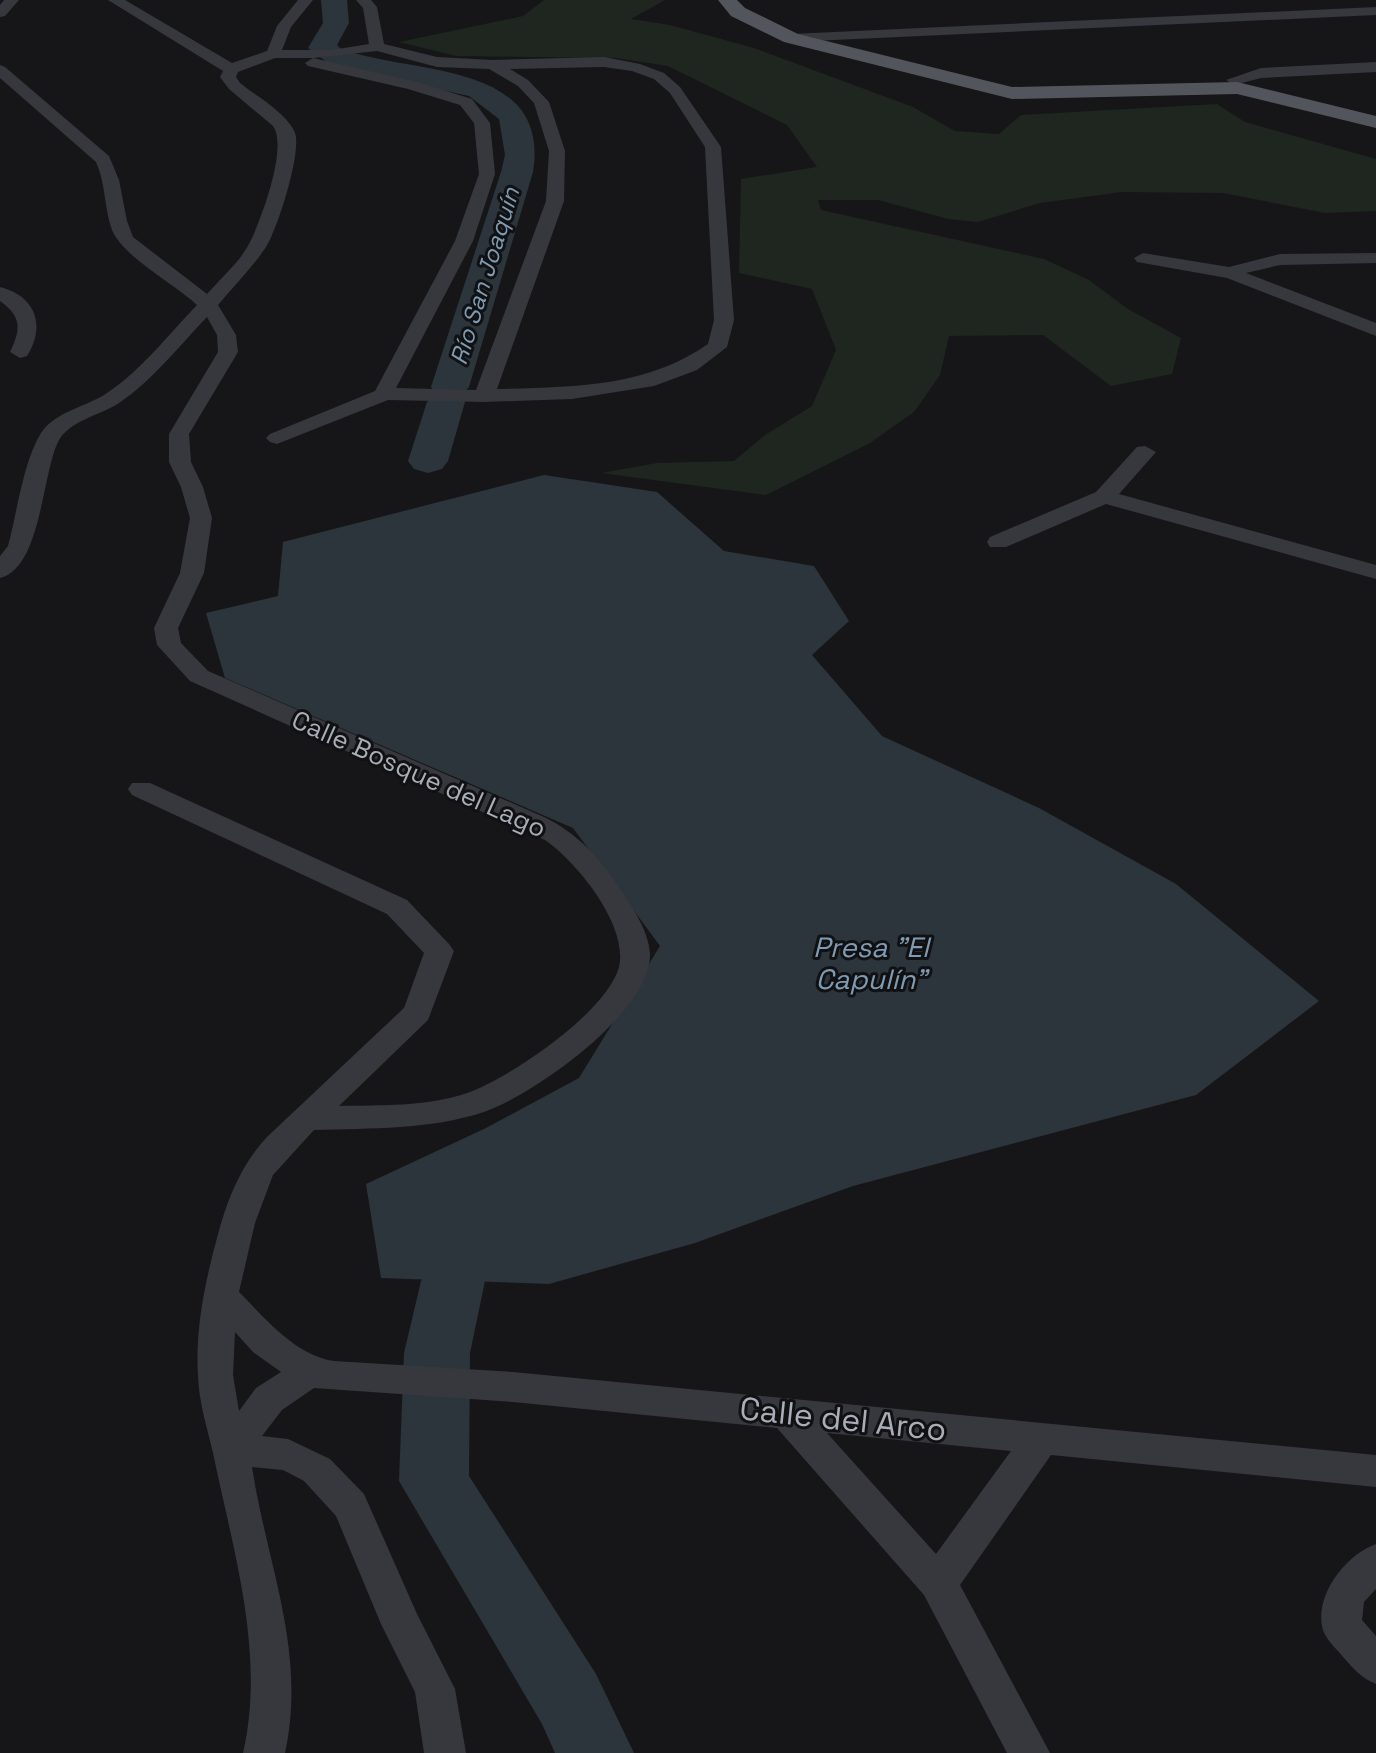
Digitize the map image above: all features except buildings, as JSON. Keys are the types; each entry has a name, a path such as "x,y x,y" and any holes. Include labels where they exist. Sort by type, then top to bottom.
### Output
{"main road":[{"path":"727,0 738,12 791,38 1012,93 1237,88 1280,96 1376,122"},
{"path":"751,0 759,10 784,24 973,78 1007,84 1234,80 1303,92 1376,111"}],"street":[{"path":"0,13 12,0"},
{"path":"115,0 231,69"},
{"path":"0,571 19,547 43,452 51,434 68,421 111,399 139,377 208,305 259,244 280,184 287,134 228,77 231,69 273,46 284,26 306,0"},
{"path":"363,0 370,7 377,47"},
{"path":"1346,0 1376,8"},
{"path":"791,38 1376,8"},
{"path":"273,46 332,54 377,47 437,62 492,65 604,62 635,67 659,76 675,90 713,147 724,320 717,347 690,366 654,380 572,393 484,396 385,394 277,438"},
{"path":"273,46 466,102 482,123 487,174 464,241 386,386 385,394"},
{"path":"484,396 555,201 557,151 541,102 523,83 492,65"},
{"path":"1234,80 1261,73 1376,67"},
{"path":"0,70 103,160 112,175 119,229 126,240 208,305"},
{"path":"1143,258 1231,273 1376,330"},
{"path":"1231,273 1244,265 1271,262 1376,258"},
{"path":"0,293 23,307 30,322 29,334 20,352"},
{"name":"Calle Bosque del Lago","path":"208,305 230,337 228,352 179,434 180,462 192,487 201,518 192,573 166,628 169,645 199,676 449,785 565,840 593,871 625,918 636,943 634,964 626,984 610,1006 586,1030 529,1075 494,1096 471,1104 407,1115 306,1119"},
{"path":"998,542 1104,497 1145,452"},
{"path":"1104,497 1376,572"},
{"path":"141,789 397,907 439,951 417,1013 306,1119 258,1171 237,1224 222,1297 215,1365 218,1399 232,1449 271,1656 271,1734 264,1753"},
{"path":"222,1297 266,1342 309,1372 269,1399 232,1449"},
{"name":"Calle del Arco","path":"309,1372 513,1387 1376,1471"},
{"path":"786,1413 938,1583 1029,1753"},
{"path":"938,1583 1041,1439"},
{"path":"232,1449 288,1455 317,1470 351,1506 401,1624 435,1689 445,1753"},
{"path":"1376,1561 1345,1595 1342,1626 1376,1665"}],"shaded area":[{"path":"544,0 665,0 631,19 670,25 754,48 913,107 955,131 999,134 1021,115 1217,104 1245,122 1376,159 1376,211 1325,213 1223,193 1122,192 1040,203 978,222 948,219 878,200 818,200 821,210 1044,259 1089,280 1128,309 1181,338 1172,374 1111,386 1043,335 949,336 940,375 914,412 870,443 766,495 601,473 657,463 734,461 765,435 812,406 836,350 812,289 739,273 741,179 817,167 787,125 668,66 616,58 456,56 399,42 523,16"}],"water":[{"name":"Presa \"El Capulín\"","path":"544,475 657,492 724,551 814,566 849,621 812,655 882,736 1039,808 1176,884 1319,1001 1196,1095 853,1186 695,1243 549,1284 381,1278 366,1184 486,1128 579,1078 660,946 573,828 225,678 206,613 278,596 283,542"}],"waterway":[{"name":"Río San Joaquín","path":"330,53 322,48 336,23 334,0"},
{"name":"Río San Joaquín","path":"335,56 479,89 513,116 520,155 517,172 450,387"},
{"name":"Río San Joaquín","path":"428,461 446,402"},
{"name":"Río San Joaquín","path":"453,1281 437,1353 434,1481 569,1699 595,1753"}]}
